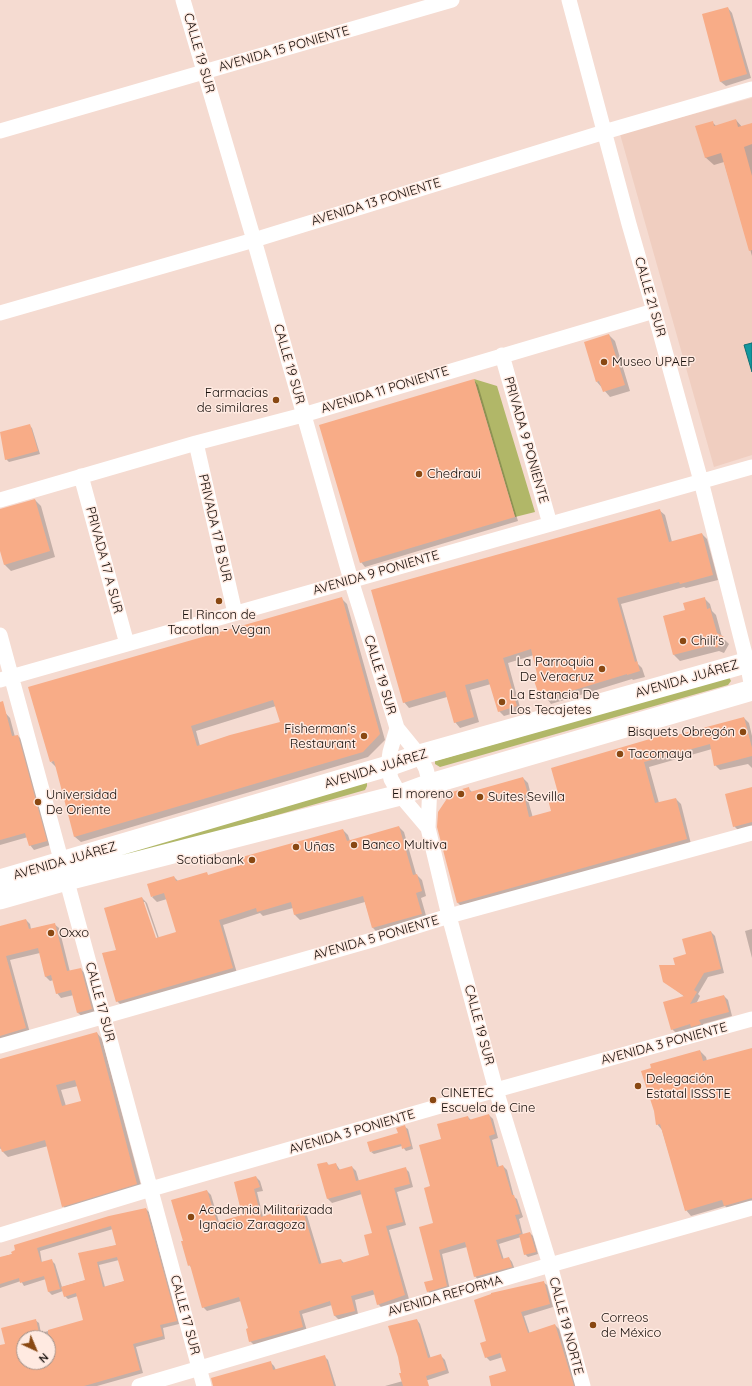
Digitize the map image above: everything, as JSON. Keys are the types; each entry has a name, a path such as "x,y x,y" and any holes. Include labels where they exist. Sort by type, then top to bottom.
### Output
{"main road":[{"name":"AVENIDA JUÁREZ","path":"0,899 64,871 419,755 749,661"},
{"name":"AVENIDA JUÁREZ","path":"0,880 64,871 400,794 752,689"}],"street":[{"name":"CALLE 19 SUR","path":"183,0 254,240 351,580 397,728 419,755 426,769 430,784 428,828 449,916 496,1090 550,1265"},
{"name":"AVENIDA 15 PONIENTE","path":"0,131 452,0"},
{"name":"CALLE 21 SUR","path":"569,0 749,661 752,689"},
{"name":"AVENIDA 13 PONIENTE","path":"0,313 254,240 605,132 752,89"},
{"name":"AVENIDA 11 PONIENTE","path":"0,500 81,476 303,415 654,311"},
{"name":"PRIVADA 9 PONIENTE","path":"502,355 550,524"},
{"name":"PRIVADA 17 B SUR","path":"196,444 234,613"},
{"name":"AVENIDA 9 PONIENTE","path":"6,678 752,467"},
{"name":"PRIVADA 17 A SUR","path":"81,476 127,644"},
{"name":"CALLE 17 SUR","path":"0,635 6,678 64,871 204,1386"},
{"name":"CALLE 19 SUR","path":"397,728 390,752 388,766 391,779 400,794 428,828"},
{"name":"AVENIDA 5 PONIENTE","path":"0,1046 372,940 449,916 752,833"},
{"name":"AVENIDA 3 PONIENTE","path":"0,1235 151,1189 496,1090 752,1019"},
{"name":"AVENIDA REFORMA","path":"139,1386 550,1265 752,1208"},
{"name":"CALLE 19 NORTE","path":"550,1265 582,1386"}],"shaded area":[{"path":"752,98 752,455 714,467 620,134"}],"green space":[{"path":"474,379 497,386 535,512 515,517"},
{"path":"729,677 731,681 728,685 440,767 435,764 435,761"},
{"path":"364,781 367,783 365,790 77,872 73,865"}],"water":[{"path":"752,343 752,372 744,345"}],"building":[{"path":"728,7 747,74 720,82 702,14"},
{"path":"736,119 738,127 752,123 752,144 744,147 752,176 752,250 749,251 721,153 705,158 695,126 713,121 714,126"},
{"name":"Museo UPAEP","path":"609,334 625,385 603,392 599,381 596,382 584,342"},
{"path":"474,379 515,517 360,563 319,425"},
{"path":"30,424 38,451 5,460 0,432"},
{"path":"35,499 50,551 4,565 0,551 0,509"},
{"path":"660,509 669,542 702,533 713,575 617,598 635,662 637,661 640,671 545,699 542,691 538,692 532,675 537,674 531,649 503,658 517,706 498,712 488,679 465,685 474,717 454,723 445,691 403,703 371,590"},
{"path":"342,597 380,734 363,752 74,837 54,761 50,762 28,687","holes":["273,700 280,722 230,735 197,746 191,726"]},
{"path":"705,597 707,609 710,608 717,633 724,637 717,648 712,645 673,655 663,616 685,610 683,603"},
{"path":"3,701 12,736 18,735 47,841 29,846 25,833 0,840 0,702"},
{"path":"744,717 752,748 752,756 714,766 710,744 644,762 655,803 676,798 687,839 457,903 437,827 438,812 448,797 453,795 452,792 469,787 470,792 523,777 528,794 524,795 529,817 551,811 547,796 558,793 551,768 667,734 669,737"},
{"path":"752,787 752,822 733,827 725,794"},
{"path":"399,826 413,875 417,874 422,891 416,893 422,914 372,928 363,896 294,915 291,902 257,912 256,908 219,920 233,968 116,1002 102,953 116,950 104,908 142,897 156,938 176,932 164,893 151,897 147,884 174,876 176,881 207,872 208,875 244,864 242,857 343,829 347,841"},
{"path":"26,919 29,929 55,923 67,971 81,968 92,1009 77,1013 71,990 56,994 51,975 45,977 38,948 6,956 26,1028 0,1036 0,926"},
{"path":"711,931 721,969 704,973 694,990 697,992 690,1004 724,995 729,1012 699,1020 701,1024 691,1027 690,1024 671,1030 663,1002 684,996 663,982 659,965 675,965 673,958 686,954 682,939"},
{"path":"97,1032 137,1184 62,1207 45,1140 2,1152 0,1146 0,1059","holes":["75,1080 81,1101 62,1106 56,1085"]},
{"path":"752,1048 752,1198 724,1206 722,1200 685,1211 660,1124 656,1125 654,1111 641,1071 651,1068 650,1064 700,1050 703,1061"},
{"path":"489,1114 495,1134 489,1136 497,1167 503,1165 512,1195 514,1195 520,1214 515,1215 521,1233 496,1240 502,1259 509,1257 512,1267 474,1277 465,1242 439,1250 447,1286 427,1292 424,1282 433,1280 419,1227 433,1223 424,1188 430,1186 419,1145 441,1139 437,1124 468,1116 469,1120"},
{"path":"405,1125 411,1146 402,1149 401,1144 370,1152 367,1142 398,1133 396,1128"},
{"path":"327,1162 328,1165 336,1163 338,1170 352,1166 356,1181 406,1167 410,1184 394,1188 403,1222 386,1226 405,1295 377,1305 373,1290 351,1296 355,1311 334,1316 330,1301 299,1311 303,1327 249,1342 246,1329 248,1328 239,1297 202,1308 190,1265 188,1266 181,1241 183,1241 171,1200 207,1190 217,1222 242,1215 234,1182 256,1176 260,1187 254,1189 261,1217 301,1204 319,1264 341,1259 342,1263 369,1255 364,1235 372,1233 360,1190 327,1199 317,1164"},
{"path":"146,1208 177,1321 160,1325 163,1336 133,1344 140,1370 84,1386 0,1386 0,1345 5,1344 1,1328 36,1319 38,1330 16,1330 16,1370 56,1370 56,1330 48,1330 83,1320 76,1293 64,1297 61,1287 85,1280 78,1253 116,1245 111,1226 37,1248 41,1262 52,1259 60,1289 48,1292 44,1276 20,1283 19,1278 0,1284 0,1257 12,1254 11,1252 15,1250 14,1245 109,1216","holes":["117,1257 124,1281 103,1287 97,1262"]},
{"path":"530,1232 536,1252 524,1255 519,1235"},
{"path":"544,1281 550,1304 521,1312 528,1333 555,1324 574,1386 491,1386 489,1376 506,1371 500,1353 485,1358 480,1343 486,1341 474,1300 491,1293"},
{"path":"417,1319 428,1358 441,1354 446,1370 426,1376 429,1386 403,1386 399,1373 401,1373 398,1357 388,1326"},
{"path":"325,1355 334,1386 213,1386 211,1378 271,1361 273,1370"}],"place":[{"name":"Museo UPAEP","path":"604,362"},
{"name":"Farmacias de similares","path":"276,400"},
{"name":"Chedraui","path":"419,474"},
{"name":"El Rincon de Tacotlan - Vegan","path":"219,601"},
{"name":"Chili's","path":"683,641"},
{"name":"La Parroquia De Veracruz","path":"602,669"},
{"name":"La Estancia De Los Tecajetes","path":"502,702"},
{"name":"Bisquets Obregón","path":"743,732"},
{"name":"Fisherman’s Restaurant","path":"364,736"},
{"name":"Tacomaya","path":"620,754"},
{"name":"El moreno","path":"461,794"},
{"name":"Suites Sevilla","path":"480,797"},
{"name":"Universidad De Oriente","path":"38,802"},
{"name":"Banco Multiva","path":"354,845"},
{"name":"Uñas","path":"296,847"},
{"name":"Scotiabank","path":"252,860"},
{"name":"Oxxo","path":"51,933"},
{"name":"Delegación Estatal ISSSTE","path":"638,1086"},
{"name":"CINETEC Escuela de Cine","path":"433,1100"},
{"name":"Academia Militarizada Ignacio Zaragoza","path":"191,1217"},
{"name":"Correos de México","path":"593,1325"}]}
